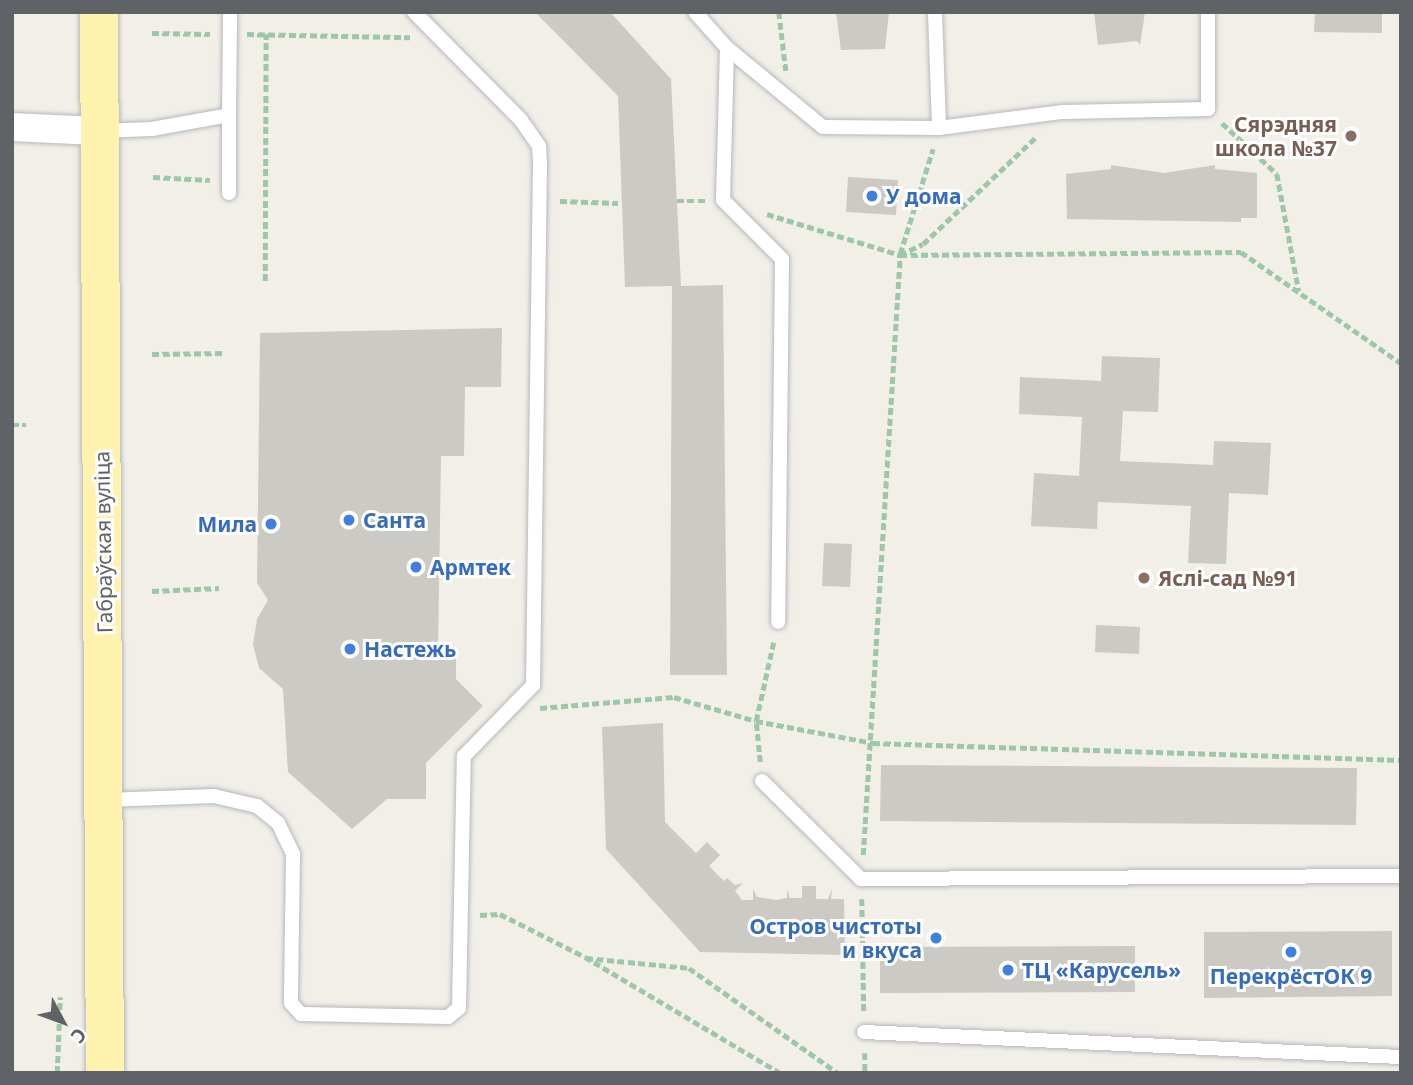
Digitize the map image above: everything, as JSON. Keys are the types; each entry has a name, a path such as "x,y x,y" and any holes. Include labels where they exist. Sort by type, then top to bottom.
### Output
{"main road":[{"name":"Габраўская вуліца","path":"99,12 97,131 106,800 105,1073"}],"street":[{"path":"12,127 97,131"}],"lane":[{"path":"229,187 230,12"},
{"path":"106,800 214,796 257,806 278,823 293,854 291,1003 301,1014 455,1014 460,1002 464,756 533,685 538,146 521,120 414,12"},
{"path":"695,12 727,48 823,127 939,128 1063,112 1208,109 1208,12"},
{"path":"935,12 939,128"},
{"path":"727,48 723,200 782,259 778,622"},
{"path":"97,131 152,129 229,115"},
{"path":"762,781 861,879 1401,876"},
{"path":"864,1032 1401,1057"}],"path":[{"path":"779,12 789,99"},
{"path":"152,33 439,38"},
{"path":"265,281 266,34"},
{"path":"1208,109 1278,174 1299,292"},
{"path":"900,255 923,244 1063,112"},
{"path":"865,1073 861,879 873,743 900,255 939,128"},
{"path":"153,177 229,187"},
{"path":"539,200 618,203"},
{"path":"677,201 723,200 900,255 1241,252 1400,362"},
{"path":"152,354 225,352"},
{"path":"12,425 26,425"},
{"path":"152,591 219,588"},
{"path":"762,781 756,721 778,622"},
{"path":"538,708 674,698 756,721 873,743 1401,760"},
{"path":"462,916 500,914 584,957 780,1073"},
{"path":"584,957 689,968 838,1073"},
{"path":"57,1073 60,997"},
{"path":"393,1073 543,1073"}],"building":[{"path":"535,12 610,12 671,79 681,286 723,285 727,675 670,675 672,286 625,287 618,96"},
{"path":"836,12 889,12 885,49 841,50"},
{"path":"1094,12 1145,12 1140,45 1137,41 1098,45"},
{"path":"1315,12 1382,12 1382,33 1314,32"},
{"path":"1111,165 1164,173 1215,165 1215,169 1257,173 1257,218 1241,218 1241,222 1067,219 1066,174 1111,169"},
{"name":"У дома","path":"848,177 898,180 896,215 846,212"},
{"name":"Санта","path":"502,328 501,387 465,387 464,456 441,456 438,654 456,654 456,679 483,706 426,763 426,799 387,799 352,829 288,772 283,689 259,668 253,644 257,619 268,600 257,583 260,333"},
{"path":"1102,356 1160,358 1158,412 1123,411 1120,461 1213,465 1214,441 1271,443 1268,495 1229,493 1226,564 1188,563 1191,506 1098,502 1097,529 1031,526 1034,473 1079,476 1082,417 1019,414 1020,377 1101,381"},
{"path":"824,543 852,544 850,587 822,586"},
{"path":"1096,625 1140,627 1139,654 1095,652"},
{"path":"663,723 665,822 696,853 707,842 720,855 709,866 724,881 727,878 735,885 743,883 735,891 742,900 753,900 753,889 757,897 776,900 787,898 787,889 790,898 802,898 802,886 816,886 816,899 828,899 832,889 831,899 844,899 845,955 700,952 606,849 602,727"},
{"path":"881,765 1357,768 1356,825 880,821"},
{"path":"1392,931 1392,996 1204,998 1204,932"},
{"name":"ТЦ «Карусель»","path":"1135,946 1135,992 880,993 880,947"}],"place":[{"name":"Сярэдняя школа №37","path":"1351,136"},
{"name":"У дома","path":"872,196"},
{"name":"Санта","path":"349,520"},
{"name":"Мила","path":"271,524"},
{"name":"Армтек","path":"416,567"},
{"name":"Яслі-сад №91","path":"1144,578"},
{"name":"Настежь","path":"350,649"},
{"name":"Остров чистоты и вкуса","path":"936,938"},
{"name":"ПерекрёстОК 9","path":"1291,952"},
{"name":"ТЦ «Карусель»","path":"1008,970"}]}
